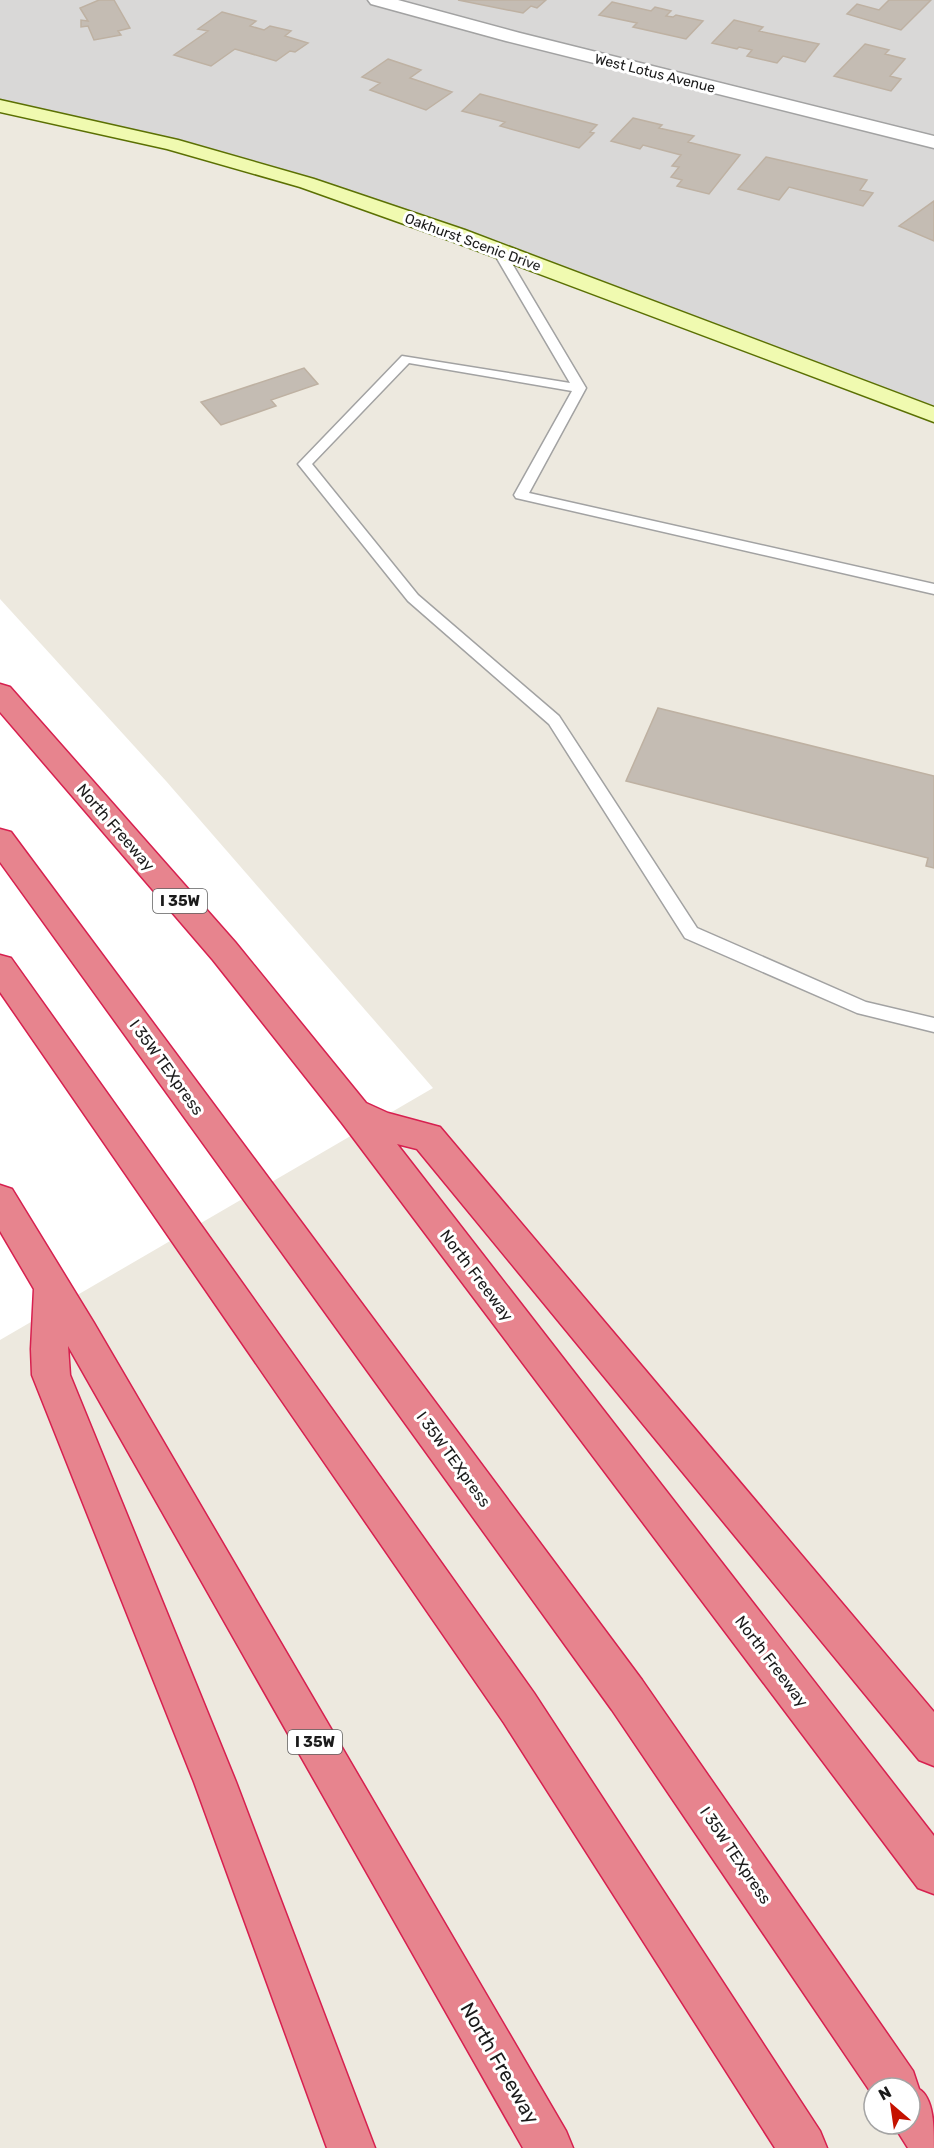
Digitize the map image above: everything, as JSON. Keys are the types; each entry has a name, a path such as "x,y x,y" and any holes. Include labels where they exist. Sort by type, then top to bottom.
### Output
{"highway":[{"name":"North Freeway","path":"0,694 224,951 354,1113 934,1872"},
{"name":"I 35W TEXpress","path":"0,840 627,1695 888,2076"},
{"path":"0,967 519,1708 803,2148"},
{"path":"354,1113 382,1126 428,1137 934,1745"},
{"path":"0,1200 52,1287 65,1342 51,1375 215,1782 351,2148"},
{"name":"North Freeway","path":"65,1342 549,2148"},
{"path":"922,2127 934,2145"}],"street":[{"name":"West Lotus Avenue","path":"377,0 513,37 934,142"},
{"name":"Oakhurst Scenic Drive","path":"0,106 171,144 318,187 498,250 934,415"}],"lane":[{"path":"498,250 579,388"},
{"path":"579,388 406,359 305,464 413,598 554,720 691,933 863,1008 934,1025"},
{"path":"579,388 521,495 934,589"}],"shaded area":[{"path":"0,0 934,0 934,417 242,164 0,101"}],"pier":[{"path":"0,599 166,781 433,1088 0,1340"}],"building":[{"path":"99,0 114,0 130,28 118,31 121,35 94,40 88,26 81,27 81,20 88,21 80,8"},
{"path":"458,0 546,0 537,8 531,6 523,13"},
{"path":"889,0 931,0 901,30 847,14 857,4 879,10"},
{"path":"612,2 651,11 655,7 671,11 666,16 676,15 703,21 686,39 633,27 637,23 599,15"},
{"path":"222,12 256,21 250,26 264,30 270,26 291,31 285,36 308,43 295,52 290,51 276,61 235,49 211,66 174,55 208,31 198,29"},
{"path":"734,20 763,27 759,31 819,44 805,62 783,56 777,63 747,56 752,50 712,43"},
{"path":"865,44 889,50 885,54 905,59 890,76 901,79 891,91 834,76"},
{"path":"388,59 421,70 410,78 452,92 426,110 370,90 380,83 362,77"},
{"path":"480,94 597,125 590,132 594,133 579,148 500,126 505,122 462,111"},
{"path":"633,118 662,125 659,128 694,136 688,142 740,155 709,194 677,186 682,180 671,177 679,167 672,166 681,155 643,145 640,149 611,141"},
{"path":"766,157 867,180 860,190 873,193 863,206 789,187 779,200 738,189"},
{"path":"934,201 934,241 899,226"},
{"path":"304,368 318,384 271,400 276,406 221,425 201,402"},
{"path":"658,708 934,776 934,868 926,866 928,858 626,781"}]}
